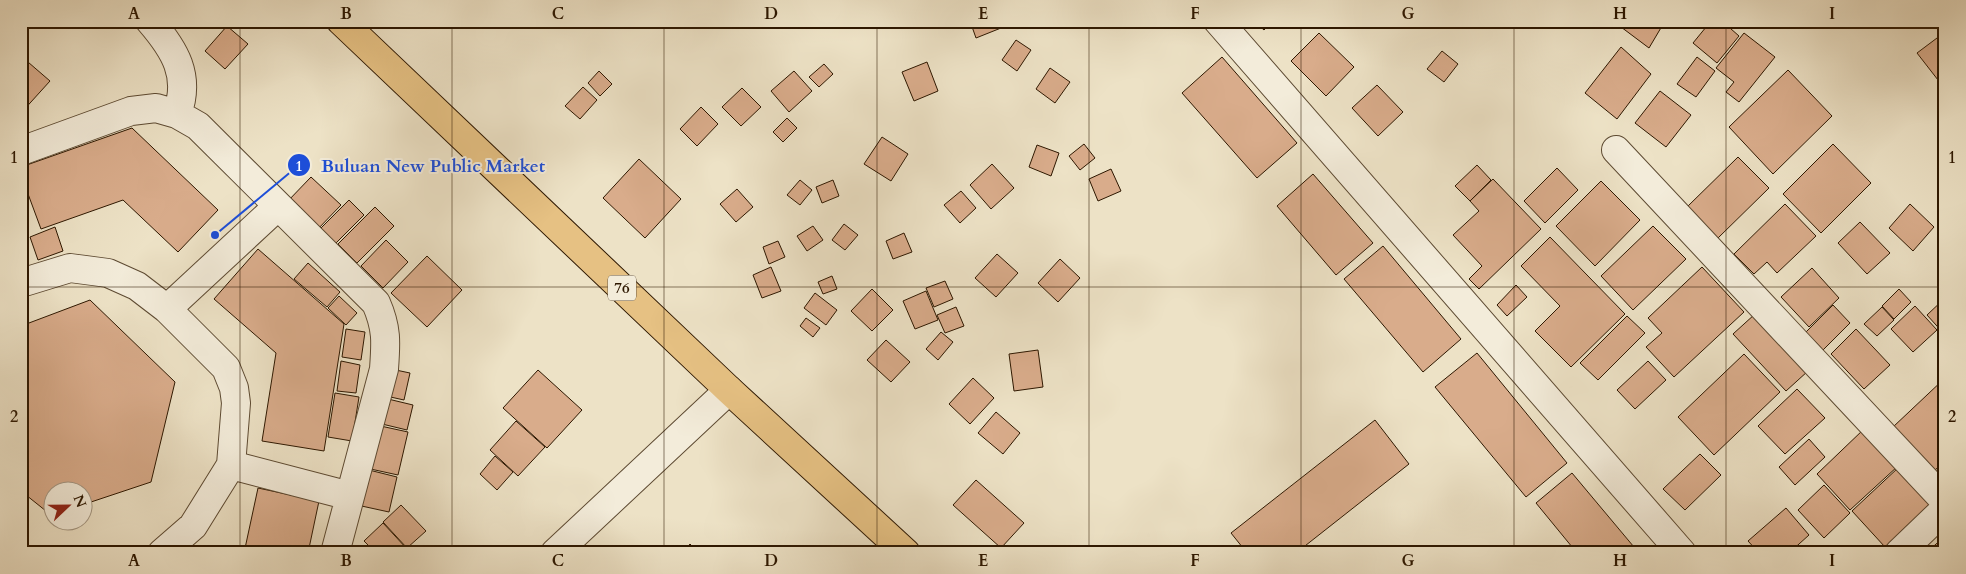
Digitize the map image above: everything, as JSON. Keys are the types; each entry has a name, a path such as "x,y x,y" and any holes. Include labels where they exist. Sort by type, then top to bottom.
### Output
{"highway":[{"name":"76","path":"341,21 729,390 906,553"}],"street":[{"path":"150,21 169,43 179,63 183,82 182,100 177,114"},
{"path":"1218,21 1682,553"},
{"path":"21,151 131,111 156,108 177,114 198,126 376,303 384,323 384,369 335,553"},
{"path":"1616,150 1945,501"},
{"path":"167,309 278,206"},
{"path":"24,274 70,268 108,273 137,286 167,309 226,368 234,388 236,403 231,465 193,526 162,553"},
{"path":"555,553 729,390"},
{"path":"231,465 350,496"},
{"path":"1899,553 1945,509"}],"building":[{"path":"970,21 998,21 1001,28 976,38"},
{"path":"1254,21 1273,21 1264,30"},
{"path":"1351,21 1366,21 1361,28"},
{"path":"1613,21 1665,21 1649,48"},
{"path":"1711,21 1722,21 1739,36 1717,63 1693,43"},
{"path":"227,26 248,44 225,69 205,51"},
{"path":"1945,32 1945,89 1917,53"},
{"path":"1319,33 1354,67 1326,96 1291,61"},
{"path":"1744,33 1775,57 1739,102 1726,92 1734,82 1716,68"},
{"path":"1016,40 1031,50 1017,71 1002,60"},
{"path":"1621,47 1651,74 1617,119 1585,93"},
{"path":"1442,51 1458,64 1444,82 1427,69"},
{"path":"21,56 50,81 21,113"},
{"path":"1222,57 1297,143 1257,178 1182,93"},
{"path":"1697,57 1715,71 1696,97 1677,84"},
{"path":"927,62 938,91 914,101 902,72"},
{"path":"824,64 833,74 819,87 809,77"},
{"path":"1050,68 1070,82 1055,103 1036,89"},
{"path":"1788,70 1832,116 1773,174 1729,127"},
{"path":"599,71 612,84 600,96 588,83"},
{"path":"794,71 812,91 789,112 771,91"},
{"path":"1377,85 1403,112 1378,136 1352,108"},
{"path":"583,87 597,100 580,119 565,106"},
{"path":"742,88 761,107 741,126 722,107"},
{"path":"1660,91 1691,115 1666,147 1635,123"},
{"path":"701,107 718,124 697,146 680,129"},
{"path":"787,118 797,128 783,142 773,132"},
{"path":"132,128 218,210 178,252 123,200 41,229 21,175 21,167"},
{"path":"882,137 908,154 891,181 864,164"},
{"path":"1084,144 1095,158 1080,170 1069,156"},
{"path":"1833,144 1871,183 1821,233 1783,194"},
{"path":"1037,145 1059,153 1051,176 1029,167"},
{"path":"1738,157 1769,188 1718,238 1687,207"},
{"path":"639,159 681,199 645,238 603,198"},
{"path":"992,164 1014,188 991,209 970,185"},
{"path":"1477,165 1491,180 1470,201 1455,186"},
{"path":"1557,168 1578,190 1545,223 1524,201"},
{"path":"1111,169 1121,191 1098,201 1089,179"},
{"path":"1313,174 1373,243 1336,275 1277,206"},
{"path":"311,177 341,205 316,231 286,203"},
{"path":"1493,179 1541,229 1479,289 1469,279 1482,266 1453,235 1479,211 1470,201"},
{"path":"800,180 812,190 800,205 787,195"},
{"path":"833,180 839,196 822,203 816,187"},
{"path":"1601,181 1640,220 1595,266 1556,226"},
{"path":"737,189 753,207 736,222 720,204"},
{"path":"961,191 976,208 960,223 944,205"},
{"path":"349,200 364,215 335,244 320,229"},
{"path":"1785,204 1816,236 1777,273 1767,262 1754,274 1734,254"},
{"path":"1910,204 1934,227 1913,251 1889,228"},
{"path":"375,207 394,226 357,263 338,244"},
{"path":"1860,222 1890,253 1867,274 1838,243"},
{"path":"844,224 858,235 845,250 832,240"},
{"path":"813,226 823,240 807,251 797,236"},
{"path":"1653,226 1686,259 1633,310 1601,276"},
{"path":"55,227 63,251 38,260 30,237"},
{"path":"904,233 912,252 893,259 886,241"},
{"path":"1550,237 1625,314 1571,367 1535,331 1560,306 1521,266"},
{"path":"386,240 408,262 383,288 361,266"},
{"path":"778,241 785,257 769,264 763,247"},
{"path":"1383,246 1461,339 1423,372 1344,279"},
{"path":"258,249 344,324 324,451 262,441 276,353 214,299"},
{"path":"997,254 1018,273 996,297 975,278"},
{"path":"427,256 462,290 427,327 391,293"},
{"path":"1060,259 1080,278 1058,302 1038,283"},
{"path":"308,263 340,292 327,307 294,279"},
{"path":"771,267 781,291 762,298 753,275"},
{"path":"1702,267 1744,312 1674,377 1646,347 1662,333 1648,318"},
{"path":"1812,268 1839,298 1809,327 1781,297"},
{"path":"832,276 837,289 823,294 818,282"},
{"path":"945,281 953,299 934,307 926,288"},
{"path":"1516,285 1527,297 1507,316 1497,305"},
{"path":"872,289 893,310 872,331 851,311"},
{"path":"1899,289 1911,302 1894,319 1882,306"},
{"path":"926,291 938,320 915,329 903,301"},
{"path":"815,293 837,310 826,325 804,308"},
{"path":"339,296 357,313 346,325 328,308"},
{"path":"1945,298 1945,335 1927,315"},
{"path":"90,300 175,382 151,482 92,502 92,482 42,482 42,508 21,491 21,326"},
{"path":"1833,305 1850,323 1823,350 1806,332"},
{"path":"1915,306 1937,330 1913,352 1891,329"},
{"path":"956,307 964,326 945,333 937,315"},
{"path":"1882,307 1894,320 1877,336 1864,324"},
{"path":"1755,314 1808,371 1786,391 1733,334"},
{"path":"1627,316 1645,333 1598,380 1580,363"},
{"path":"806,318 820,328 813,337 800,326"},
{"path":"346,329 365,332 361,360 342,357"},
{"path":"1856,329 1890,365 1864,389 1831,354"},
{"path":"941,332 953,342 938,360 926,349"},
{"path":"886,340 910,362 891,382 867,360"},
{"path":"1038,350 1043,387 1014,391 1009,354"},
{"path":"1477,353 1567,463 1526,497 1435,387"},
{"path":"1744,354 1780,392 1714,455 1678,417"},
{"path":"341,361 360,365 356,393 337,391"},
{"path":"1648,361 1666,380 1635,409 1617,390"},
{"path":"391,369 410,373 404,400 386,396"},
{"path":"538,370 582,410 547,448 503,408"},
{"path":"973,378 994,398 970,424 949,404"},
{"path":"1945,378 1945,461 1934,471 1893,427"},
{"path":"1797,389 1825,418 1785,454 1758,426"},
{"path":"335,393 359,397 352,441 328,437"},
{"path":"388,399 413,405 407,430 382,424"},
{"path":"996,412 1020,433 1003,454 978,433"},
{"path":"1375,420 1409,464 1296,553 1247,553 1231,533"},
{"path":"516,421 545,447 518,476 490,450"},
{"path":"376,425 408,432 398,475 366,468"},
{"path":"1864,429 1898,466 1850,510 1817,474"},
{"path":"1809,439 1825,457 1795,485 1779,467"},
{"path":"1700,454 1721,475 1685,510 1663,489"},
{"path":"495,456 513,472 497,490 480,474"},
{"path":"1899,467 1932,502 1885,547 1852,511"},
{"path":"365,469 397,477 389,512 357,505"},
{"path":"1572,473 1639,553 1577,553 1536,503"},
{"path":"976,480 1024,523 1001,548 953,505"},
{"path":"1824,485 1850,513 1824,538 1798,510"},
{"path":"258,488 319,501 308,553 244,553"},
{"path":"401,505 426,531 407,548 383,522"},
{"path":"1786,508 1809,535 1789,553 1759,553 1748,541"},
{"path":"383,523 407,549 403,553 376,553 364,541"},
{"path":"1945,536 1945,553 1926,553"},
{"path":"690,544 699,553 682,553"},
{"path":"413,545 421,553 405,553"}],"place":[{"name":"Buluan New Public Market","path":"215,235"}]}
